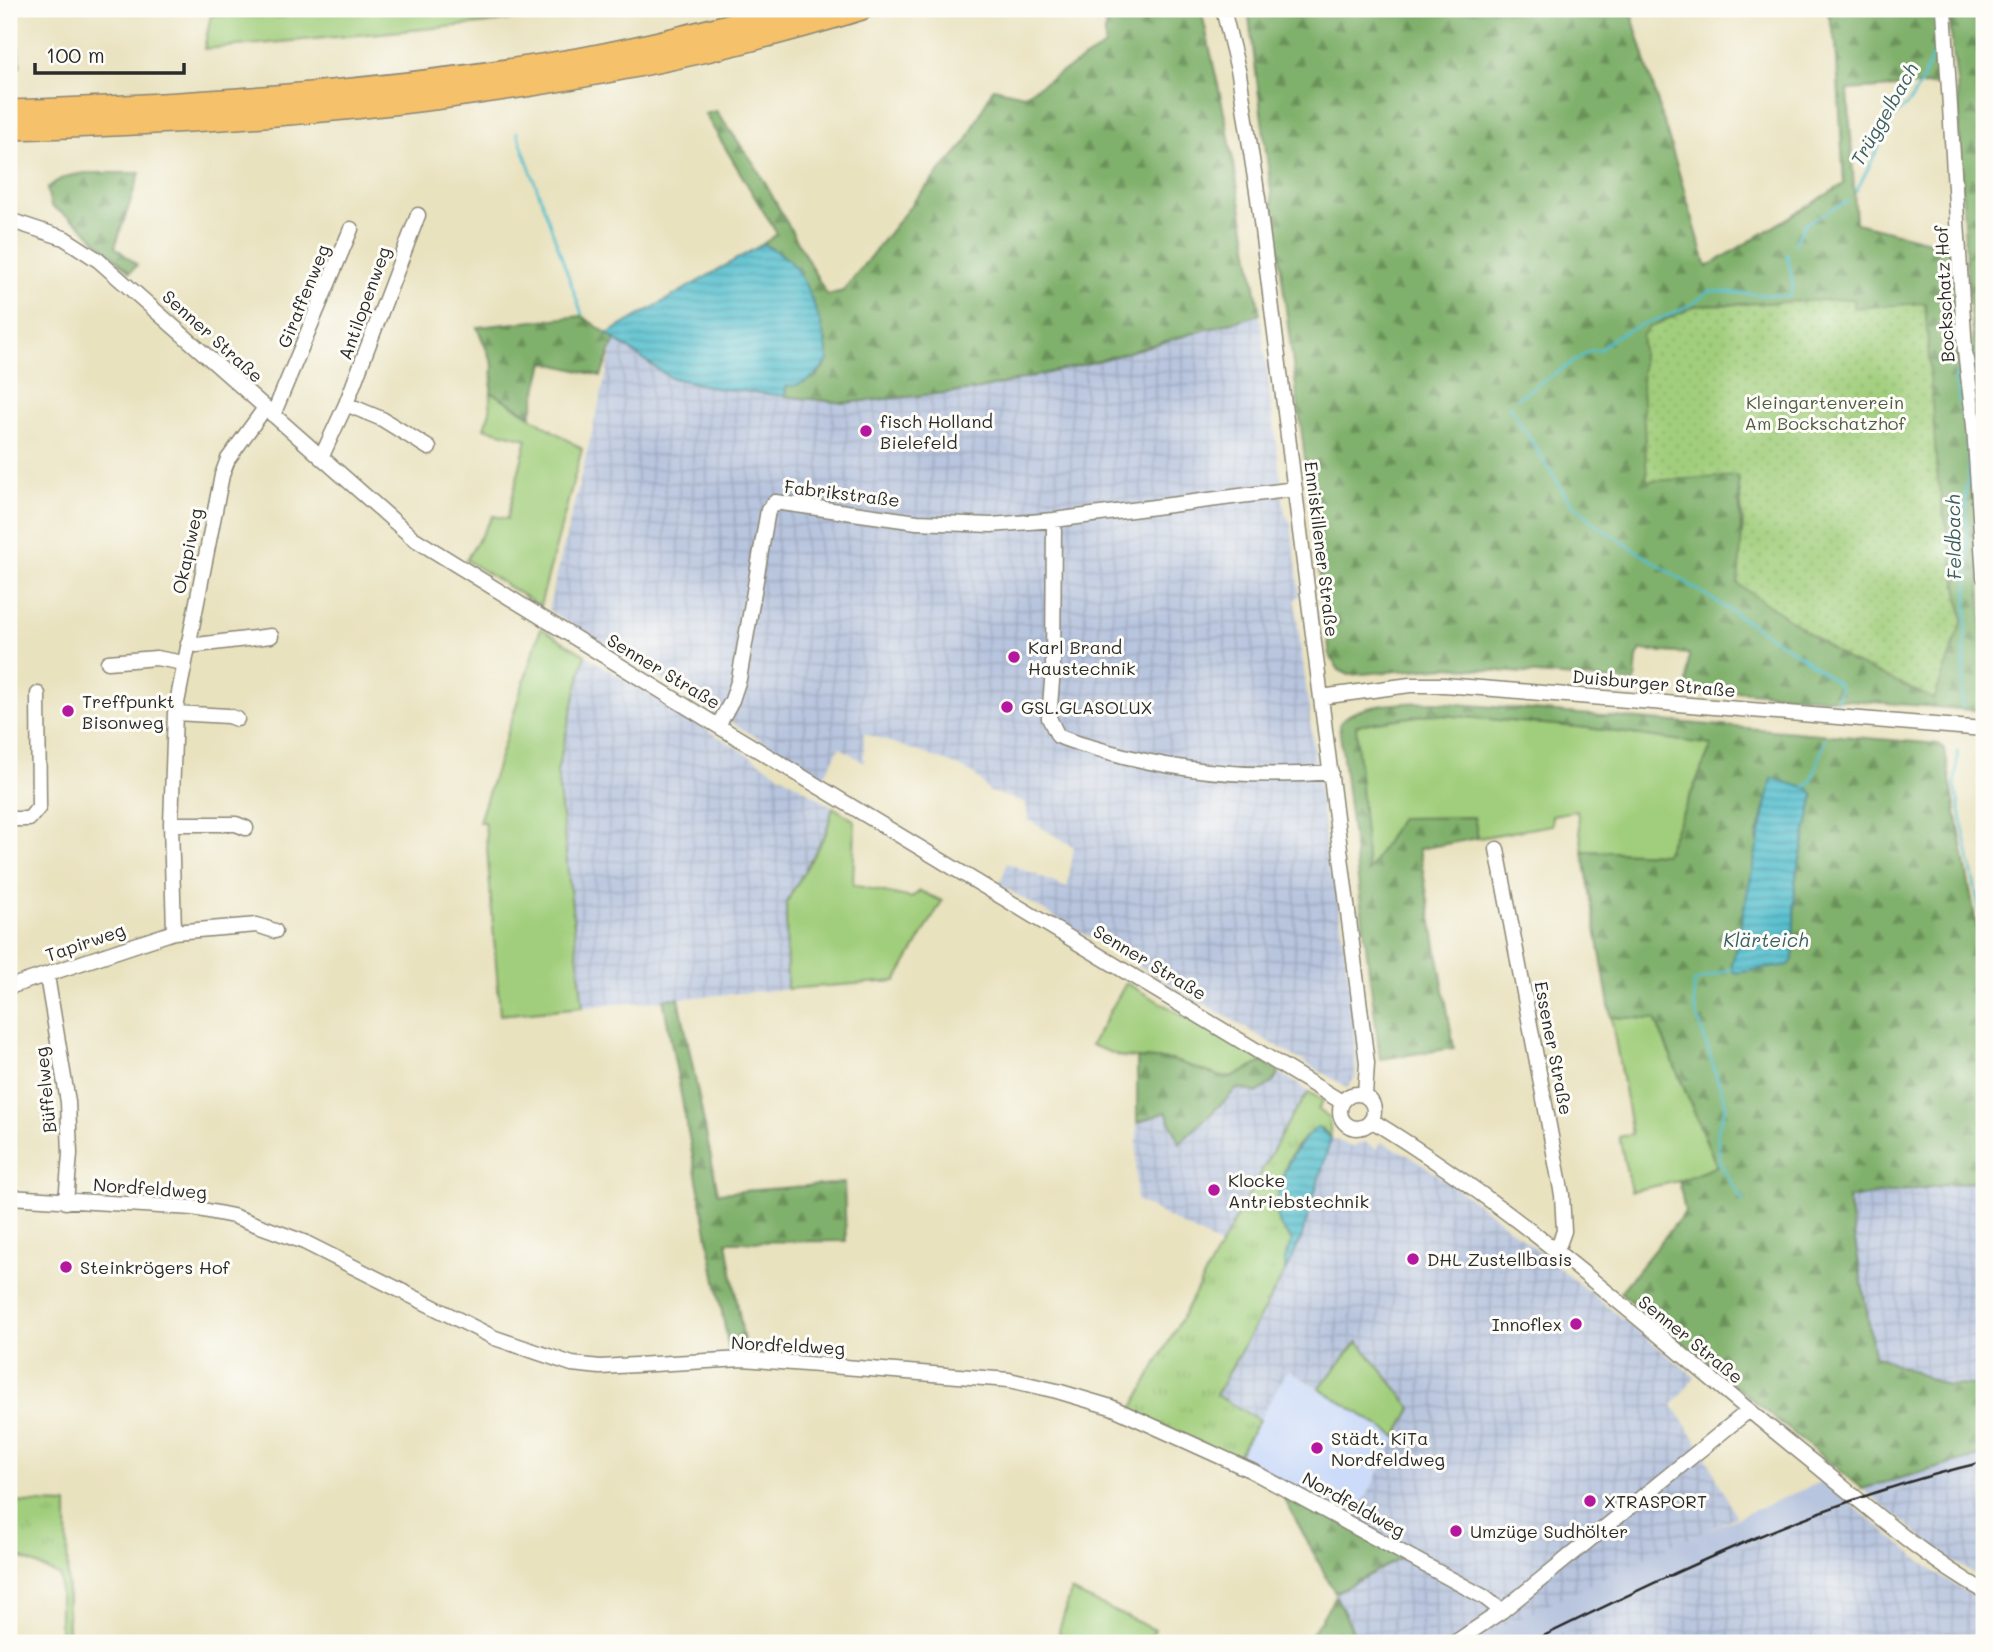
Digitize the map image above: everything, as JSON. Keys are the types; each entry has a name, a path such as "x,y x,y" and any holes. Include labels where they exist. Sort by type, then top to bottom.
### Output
{"highway":[{"path":"9,111 198,103 494,72 679,37 789,9"},
{"path":"9,129 269,117 500,90 684,55 862,9"}],"street":[{"name":"Enniskillener Straße","path":"1223,9 1251,147 1368,1071 1365,1096"},
{"name":"Bockschatz Hof","path":"1944,9 1965,351 1974,426 1984,577"},
{"name":"Antilopenweg","path":"321,458 346,404 418,215"},
{"name":"Senner Straße","path":"9,220 47,231 88,251 413,538 718,726 1342,1102"},
{"name":"Giraffenweg","path":"269,412 351,229"},
{"path":"346,404 382,419 429,448"},
{"name":"Okapiweg","path":"174,932 171,824 175,713 184,663 225,467 269,412"},
{"name":"Fabrikstraße","path":"718,726 732,701 739,679 768,510 775,502 933,523 990,525 1054,520 1295,489"},
{"path":"1054,520 1053,669 1049,718 1058,736 1137,760 1216,774 1293,775 1331,772"},
{"path":"188,643 271,636"},
{"path":"108,662 156,658 184,663"},
{"name":"Duisburger Straße","path":"1321,697 1410,685 1444,685 1984,729"},
{"path":"9,819 29,819 39,807 38,694"},
{"path":"175,713 228,716 237,719"},
{"path":"171,824 236,824 246,828"},
{"name":"Essener Straße","path":"1497,849 1562,1195 1564,1231 1556,1253"},
{"path":"174,932 257,925 275,931"},
{"name":"Tapirweg","path":"9,988 174,932"},
{"name":"Büffelweg","path":"47,976 68,1102 70,1154 65,1202"},
{"path":"1351,1094 1365,1096 1373,1105 1371,1121 1364,1127 1349,1127 1340,1116 1342,1102 1351,1094"},
{"name":"Senner Straße","path":"1371,1121 1476,1191 1944,1566 1984,1591"},
{"name":"Nordfeldweg","path":"9,1197 193,1209 256,1223 304,1241 488,1335 572,1364 600,1367 743,1359 1009,1380 1057,1391 1111,1407 1270,1480 1484,1597 1502,1611"},
{"path":"1454,1643 1502,1611 1748,1411"}],"shaded area":[{"path":"1260,314 1285,514 1291,523 1300,594 1295,600 1330,876 1335,876 1355,1029 1356,1077 1347,1087 1000,885 1007,863 1067,888 1074,847 1029,820 1025,802 990,792 975,775 954,764 864,733 864,763 840,747 823,778 548,610 615,339 669,377 715,388 844,403 1010,381 1094,362"},
{"path":"585,655 833,807 826,833 786,903 787,989 583,1007 557,771"},
{"path":"1279,1072 1309,1092 1291,1117 1221,1246 1136,1200 1137,1123 1166,1112 1180,1142 1238,1088 1273,1082"},
{"path":"1331,1138 1352,1147 1365,1142 1376,1149 1381,1142 1411,1156 1492,1214 1695,1377 1673,1405 1705,1454 1736,1516 1469,1643 1361,1643 1335,1593 1403,1557 1354,1521 1412,1407 1358,1341 1319,1388 1288,1370 1259,1420 1216,1395 1300,1244"},
{"path":"1984,1180 1984,1384 1947,1386 1874,1356 1848,1198"},
{"name":"Städt. KiTa Nordfeldweg","path":"1288,1370 1397,1437 1354,1521 1236,1459"},
{"path":"1984,1455 1984,1467 1874,1498 1862,1489"},
{"path":"1984,1467 1984,1580 1949,1559 1874,1498"},
{"path":"1823,1481 1852,1505 1773,1540 1769,1533 1541,1643 1469,1643 1667,1547"},
{"path":"1852,1505 1936,1573 1984,1603 1984,1643 1541,1643 1770,1533 1773,1540"}],"green space":[{"path":"9,9 12,9 20,66 9,66"},
{"path":"285,9 596,9 479,24 204,49 211,15 284,17"},
{"path":"1105,9 1201,9 1226,121 1260,314 1094,362 976,390 844,403 785,396 786,386 815,378 828,361 826,341 788,259 763,244 777,234 705,114 716,111 755,165 827,295 843,291 919,195 965,144 993,88 1024,95 1105,46"},
{"path":"1248,9 1630,9 1707,267 1844,184 1836,43 1827,9 1939,9 1944,84 1848,90 1856,223 1954,247 1978,537 1984,711 1687,687 1689,654 1641,650 1637,657 1635,682 1448,667 1349,675 1339,670 1330,656","holes":["1853,299 1854,308 1937,476 1963,619 1742,546 1738,476 1648,328 1696,306"]},
{"path":"1948,9 1984,9 1977,44 1984,119 1984,423 1980,423 1966,263 1957,83"},
{"path":"86,173 140,173 115,247 137,265 130,272 78,223 51,206 47,189 65,177"},
{"name":"Kleingartenverein Am Bockschatzhof","path":"1854,299 1854,308 1925,303 1937,476 1963,619 1934,699 1848,660 1738,584 1743,523 1738,476 1647,481 1642,336 1648,328 1696,306"},
{"path":"582,316 615,339 601,376 544,362 531,415 491,392 493,364 477,327"},
{"path":"491,392 582,449 540,606 466,560 493,516 507,519 527,439 484,428 490,411"},
{"path":"541,628 585,655 557,771 583,1007 500,1015 485,822 479,822"},
{"path":"1435,702 1938,744 1945,751 1984,967 1984,1180 1848,1198 1874,1355 1947,1386 1984,1384 1984,1455 1862,1489 1620,1292 1685,1212 1679,1181 1717,1166 1655,1019 1611,1017 1583,851 1665,854 1712,745 1588,728 1431,714 1356,725 1368,872 1400,818 1474,817 1478,838 1419,849 1454,1048 1380,1059 1339,725 1346,717 1368,708","holes":["1773,778 1814,795 1795,882 1793,960 1757,839"]},
{"path":"1431,714 1588,728 1712,745 1665,854 1583,851 1577,811 1552,815 1552,825 1478,838 1474,817 1367,873 1355,725"},
{"path":"833,807 855,821 853,885 911,898 920,891 942,901 896,981 787,989 786,903 826,833"},
{"path":"1126,983 1263,1061 1242,1075 1222,1077 1172,1060 1122,1057 1091,1045"},
{"path":"679,998 718,1193 844,1183 846,1241 727,1242 746,1354 730,1355 663,999"},
{"path":"1611,1017 1655,1019 1717,1167 1679,1181 1631,1191 1619,1137 1632,1134"},
{"path":"1137,1058 1172,1060 1222,1077 1233,1077 1263,1062 1279,1072 1273,1082 1257,1093 1238,1088 1180,1143 1166,1112 1137,1123"},
{"path":"1309,1092 1323,1101 1318,1109 1329,1118 1331,1138 1322,1128 1310,1133 1293,1152 1287,1164 1278,1204 1279,1223 1292,1241 1285,1258 1285,1272 1216,1395 1259,1420 1236,1459 1131,1411 1291,1117"},
{"path":"1358,1341 1412,1408 1397,1437 1319,1388"},
{"path":"1278,1487 1403,1557 1335,1593"},
{"path":"9,1502 67,1504 68,1643 60,1643 60,1576 9,1552"},
{"path":"1071,1591 1155,1630 1145,1643 1061,1643 1059,1631"},
{"path":"1336,1596 1359,1643 1307,1641"}],"water":[{"path":"1984,14 1984,119 1977,44"},
{"path":"763,244 787,259 802,279 820,321 828,360 810,379 786,386 785,396 715,388 669,377 607,334"},
{"name":"Klärteich","path":"1772,778 1809,789 1814,795 1795,882 1793,960 1789,965 1736,973 1731,969"},
{"path":"1318,1127 1331,1138 1301,1239 1285,1272 1285,1258 1292,1241 1279,1222 1277,1197 1280,1183 1292,1156"}],"waterway":[{"name":"Trüggelbach","path":"1856,192 1893,119 1912,99 1923,79 1938,42 1937,9"},
{"path":"517,132 582,314"},
{"path":"1795,244 1805,224 1848,201"},
{"path":"1517,398 1590,351 1600,350 1623,332 1683,309 1708,291 1790,296 1793,284 1787,254"},
{"name":"Feldbach","path":"1972,367 1984,365"},
{"name":"Feldbach","path":"1960,369 1955,378 1966,433 1969,473 1965,494 1969,567 1962,708"},
{"path":"1509,406 1568,499 1599,527 1804,658 1837,683 1840,688 1837,701"},
{"path":"1805,787 1812,781 1825,739"},
{"name":"Feldbach","path":"1958,751 1955,785 1984,934"},
{"path":"1731,969 1694,982 1694,1006 1726,1105 1717,1132 1720,1164 1743,1201"}],"railway":[{"path":"1529,1643 1752,1539 1866,1496 1924,1477 1984,1462"}],"place":[{"name":"fisch Holland Bielefeld","path":"866,431"},
{"name":"Karl Brand Haustechnik","path":"1014,657"},
{"name":"GSL.GLASOLUX","path":"1007,707"},
{"name":"Treffpunkt Bisonweg","path":"68,711"},
{"name":"Klocke Antriebstechnik","path":"1214,1190"},
{"name":"DHL Zustellbasis","path":"1413,1259"},
{"name":"Steinkrögers Hof","path":"66,1267"},
{"name":"Innoflex","path":"1576,1324"},
{"name":"Städt. KiTa Nordfeldweg","path":"1317,1448"},
{"name":"XTRASPORT","path":"1590,1501"},
{"name":"Umzüge Sudhölter","path":"1456,1531"}]}
